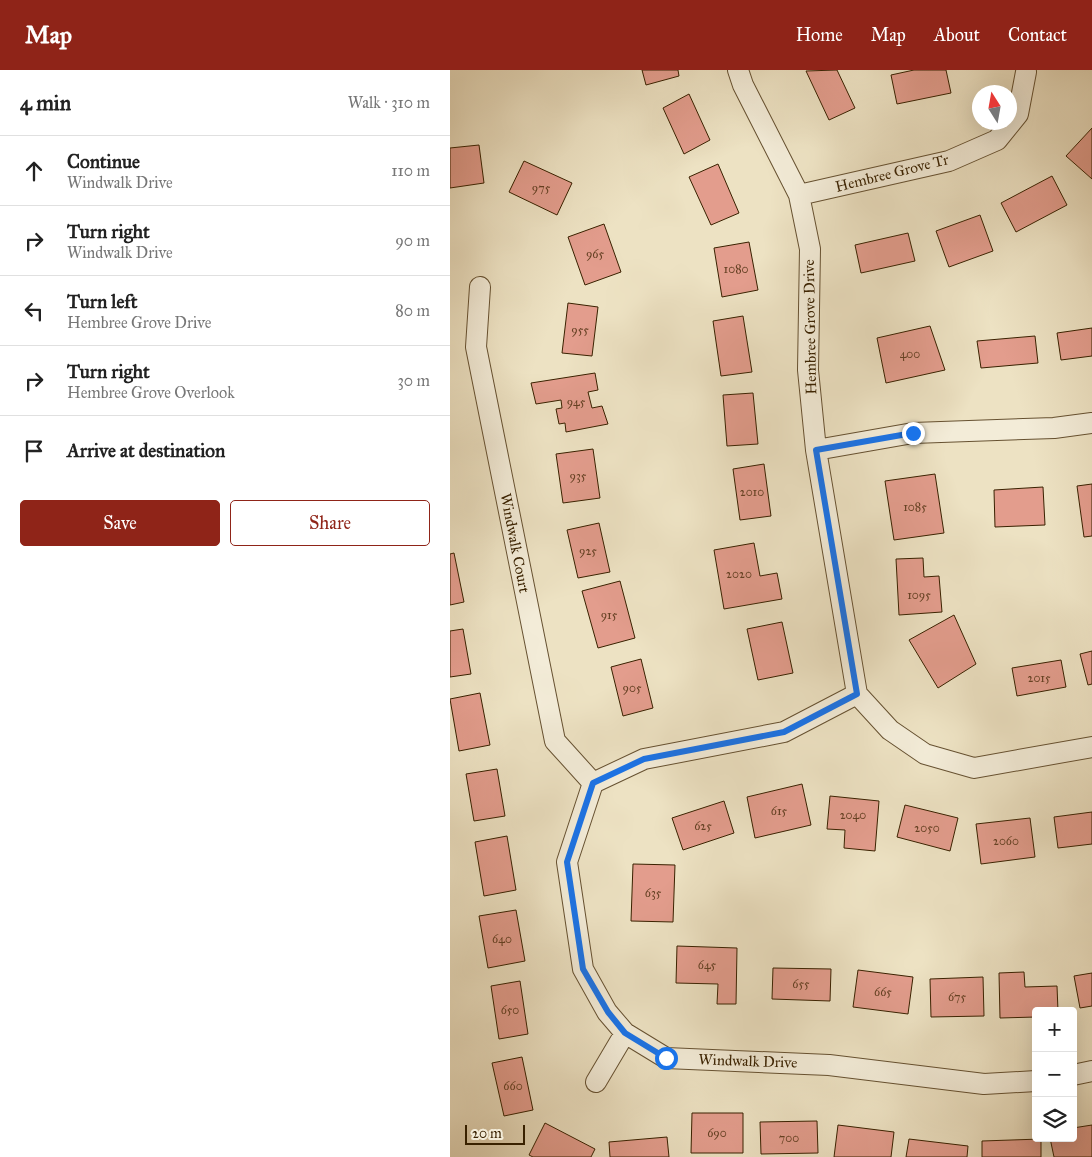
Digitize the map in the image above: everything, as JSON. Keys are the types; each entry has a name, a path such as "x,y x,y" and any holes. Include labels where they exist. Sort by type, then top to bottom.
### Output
{"street":[{"name":"Hembree Grove Drive","path":"738,70 742,85 799,195 810,249 808,370 816,450 857,694"},
{"name":"Hembree Grove Tr","path":"799,195 949,161 997,140 1018,114 1026,72"},
{"name":"Windwalk Court","path":"480,287 476,347 555,741 593,783"},
{"path":"816,450 913,433 1054,428 1092,423"},
{"path":"593,783 644,759 784,732 857,694 890,730 925,754 974,768 1092,747"},
{"name":"Windwalk Drive","path":"593,783 567,862 583,969 608,1012 625,1033 666,1058 829,1065 984,1084 1032,1081"},
{"path":"596,1082 625,1033"},
{"path":"1077,1073 1092,1071"}],"building":[{"path":"642,70 678,70 679,76 646,85"},
{"path":"837,70 855,108 829,120 806,71"},
{"path":"914,70 946,70 951,93 897,104 891,75"},
{"path":"689,94 710,140 684,154 663,108"},
{"path":"1092,128 1092,179 1066,156"},
{"path":"479,145 484,183 450,188 450,148"},
{"path":"524,161 572,183 557,215 509,192"},
{"path":"718,164 739,213 711,225 689,177"},
{"path":"1052,176 1067,205 1016,232 1001,203"},
{"path":"980,215 993,251 949,267 936,231"},
{"path":"604,224 621,272 585,285 568,237"},
{"path":"908,233 915,261 861,273 855,245"},
{"path":"749,242 758,290 722,297 714,248"},
{"path":"568,303 598,307 592,356 562,353"},
{"path":"743,316 752,372 721,376 713,321"},
{"path":"930,326 945,370 886,383 877,338"},
{"path":"1092,328 1092,356 1061,360 1057,333"},
{"path":"1035,336 1038,363 981,368 977,341"},
{"path":"595,373 598,390 588,392 592,408 602,406 608,424 566,432 565,423 559,424 556,409 562,408 561,400 536,404 531,383"},
{"path":"753,393 758,444 727,446 723,395"},
{"path":"593,449 600,498 563,503 556,454"},
{"path":"764,464 771,516 740,520 733,469"},
{"path":"935,474 944,533 894,540 885,481"},
{"path":"1092,484 1092,536 1084,537 1077,486"},
{"path":"1043,487 1045,525 995,527 994,490"},
{"path":"599,523 610,572 578,578 567,530"},
{"path":"754,543 760,576 777,573 782,599 724,609 714,550"},
{"path":"454,553 464,602 450,605 450,554"},
{"path":"923,558 924,577 939,576 942,612 899,615 896,559"},
{"path":"620,581 635,638 598,648 582,591"},
{"path":"954,615 976,664 938,688 909,640"},
{"path":"782,622 793,673 758,680 747,629"},
{"path":"463,629 471,674 450,677 450,631"},
{"path":"1092,651 1092,684 1088,685 1080,654"},
{"path":"641,659 653,708 623,716 611,667"},
{"path":"1061,660 1066,687 1017,696 1012,668"},
{"path":"480,693 490,745 459,751 450,699"},
{"path":"497,769 505,816 474,821 466,774"},
{"path":"802,784 811,825 755,838 747,797"},
{"path":"830,796 879,801 875,851 844,848 845,830 827,829"},
{"path":"724,801 734,833 683,850 672,818"},
{"path":"905,805 958,818 950,851 897,837"},
{"path":"1092,812 1092,844 1058,848 1054,817"},
{"path":"1030,818 1035,857 981,864 976,824"},
{"path":"507,836 516,890 484,896 475,842"},
{"path":"633,864 675,865 673,922 631,921"},
{"path":"516,910 525,961 488,968 479,916"},
{"path":"677,946 737,948 736,1004 717,1004 718,984 676,983"},
{"path":"773,968 831,969 830,1001 772,999"},
{"path":"858,970 913,977 908,1014 853,1007"},
{"path":"1024,972 1025,987 1057,986 1058,1007 1032,1007 1032,1017 1000,1018 999,973"},
{"path":"1092,973 1092,1006 1080,1008 1074,976"},
{"path":"983,977 984,1016 931,1017 930,979"},
{"path":"520,981 528,1034 499,1039 491,986"},
{"path":"522,1057 533,1110 504,1116 492,1063"},
{"path":"692,1113 743,1113 743,1153 691,1153"},
{"path":"817,1121 818,1153 761,1154 760,1122"},
{"path":"545,1123 595,1149 591,1157 533,1157 529,1155"},
{"path":"838,1125 894,1132 891,1157 834,1157"},
{"path":"1092,1125 1092,1157 1054,1157 1051,1142 1077,1142 1077,1127"},
{"path":"667,1137 669,1157 610,1157 609,1142"},
{"path":"909,1139 968,1146 967,1157 906,1157"},
{"path":"1032,1139 1032,1142 1041,1142 1041,1157 982,1157 982,1141"}],"route":[{"path":"666,1058 625,1033 608,1012 583,969 567,862 593,783 644,759 784,732 857,694 816,450 913,433"}]}
